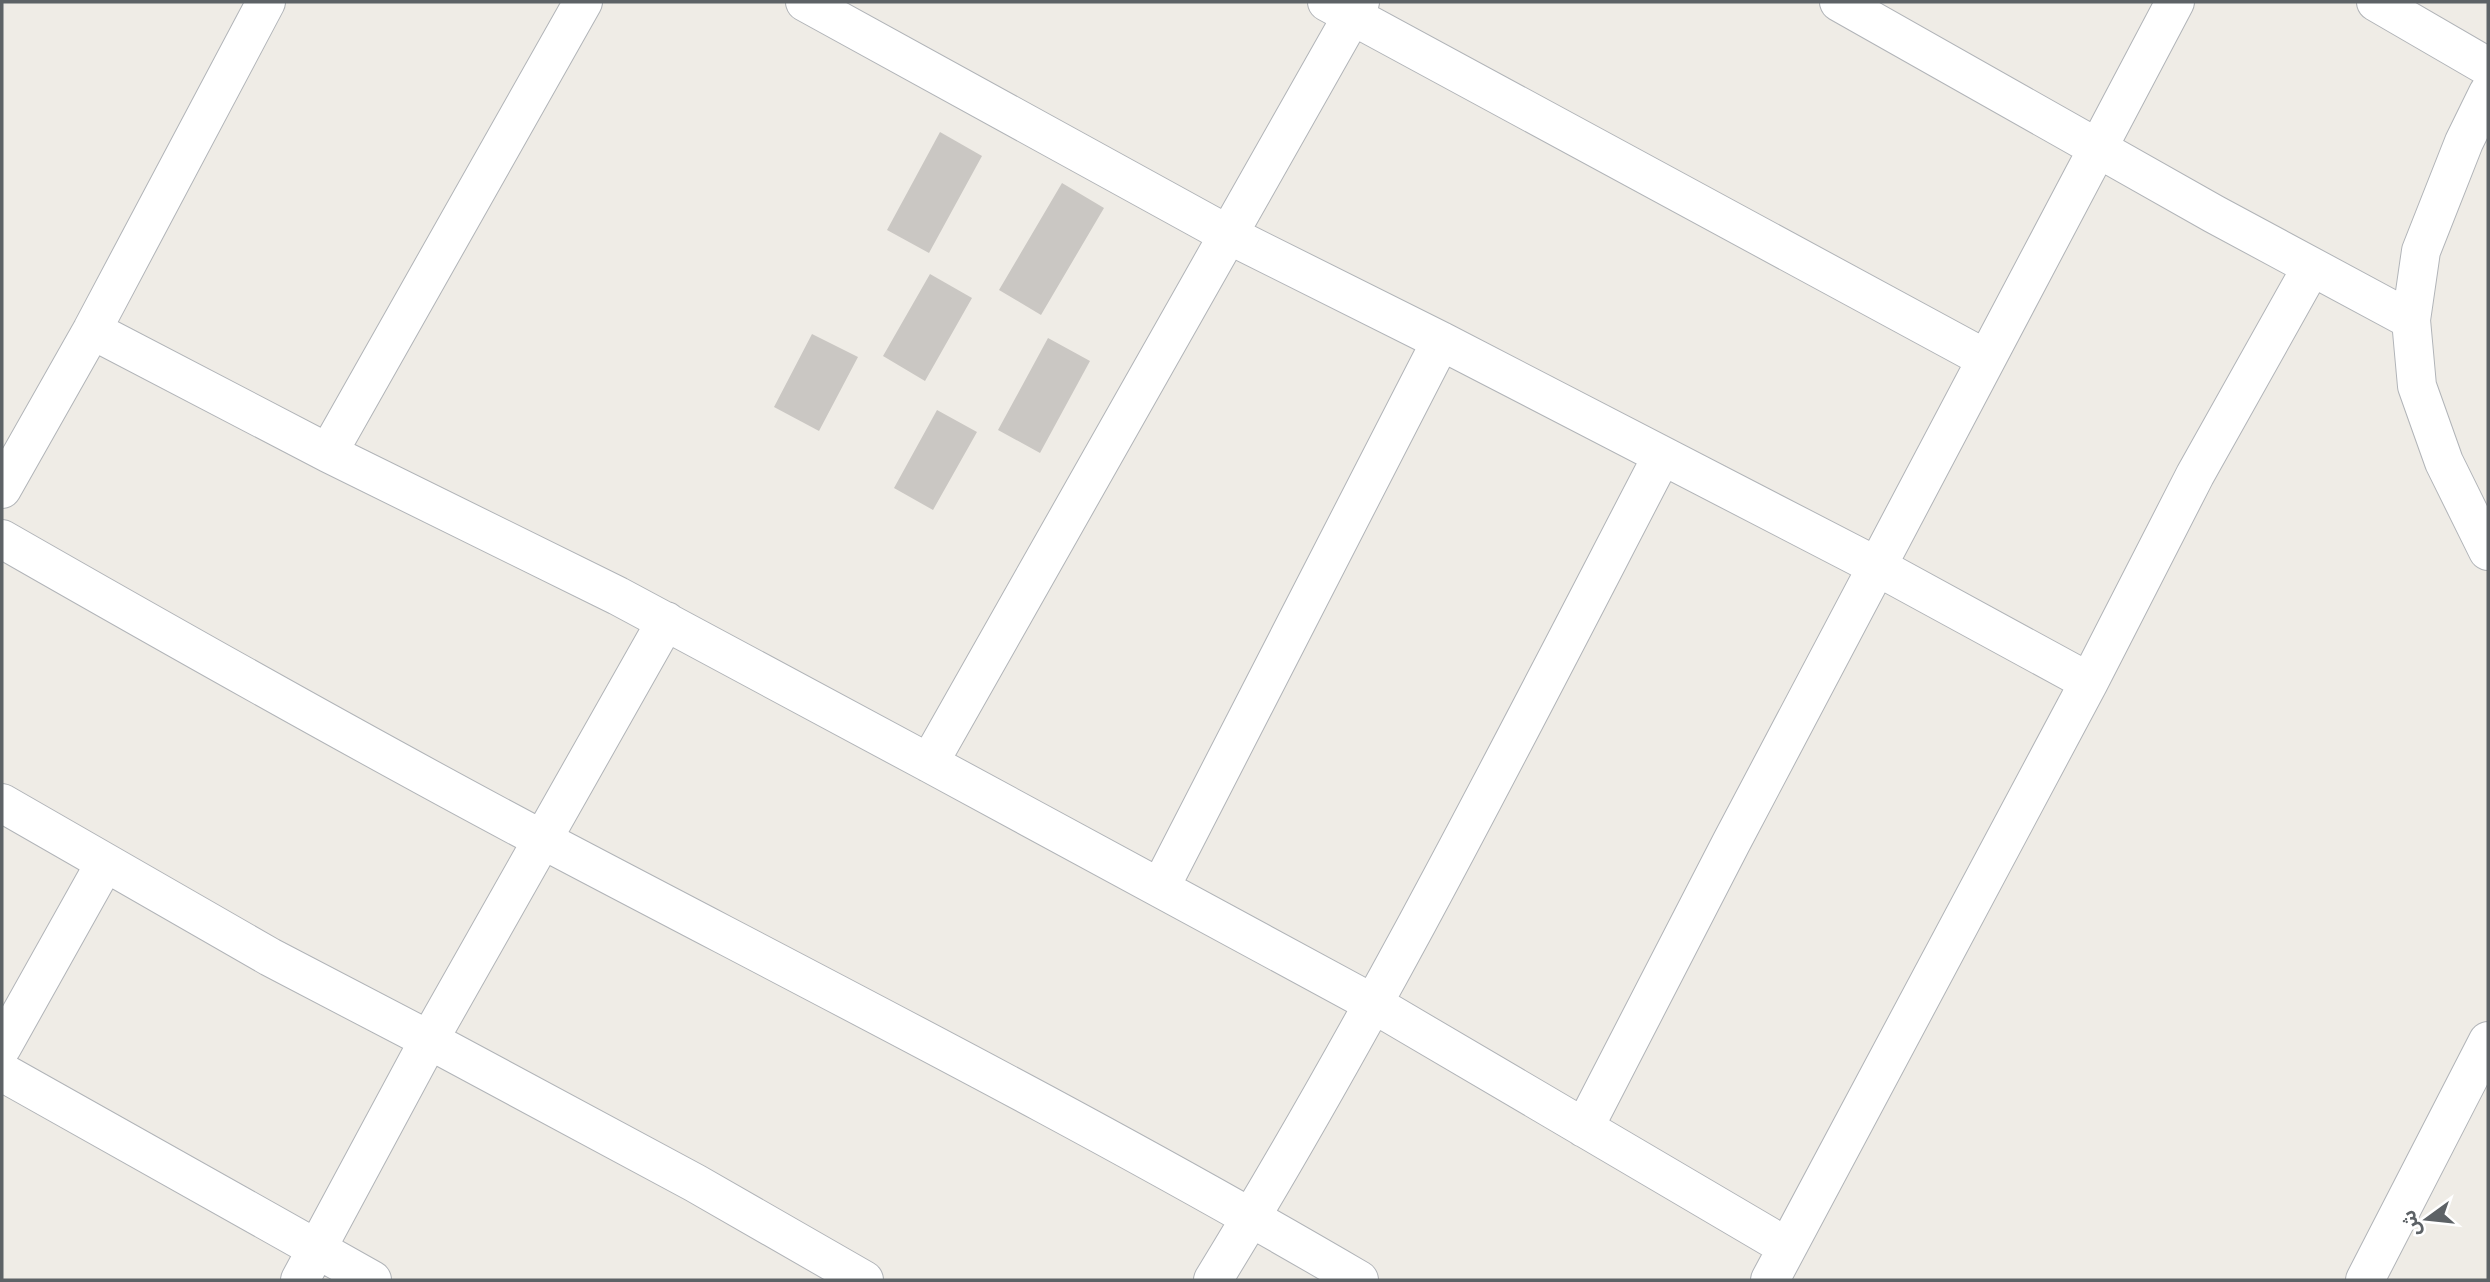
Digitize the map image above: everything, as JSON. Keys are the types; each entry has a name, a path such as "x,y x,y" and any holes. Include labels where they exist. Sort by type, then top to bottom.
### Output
{"street":[{"path":"2,489 92,330 266,2"},
{"path":"328,453 583,2"},
{"path":"1839,2 2311,268 2411,320"},
{"path":"1584,1128 2175,2"},
{"path":"2376,2 2488,67"},
{"path":"824,6 1227,234 1441,341 1878,567 2089,682"},
{"path":"929,763 1227,234 1346,6 1986,359"},
{"path":"2488,93 2464,142 2421,251 2411,320 2417,386 2444,462 2488,551"},
{"path":"1770,1280 2089,682 2195,475 2311,268"},
{"path":"92,330 328,453 666,621 929,763 1372,1003 1787,1247"},
{"path":"1160,888 1441,341"},
{"path":"1213,1280 1252,1217 1458,848 1662,456"},
{"path":"2,539 248,680 544,841 912,1032 1252,1217 1359,1280"},
{"path":"309,1264 429,1040 544,841 666,621"},
{"path":"2,803 270,957 695,1183 864,1280"},
{"path":"2,1047 105,863"},
{"path":"2365,1280 2488,1041"},
{"path":"2,1072 309,1264 372,1280"}],"building":[{"path":"940,132 982,156 929,253 887,230"},
{"path":"1062,183 1104,208 1041,315 999,290"},
{"path":"930,274 972,298 925,381 883,356"},
{"path":"812,334 858,357 819,431 774,407"},
{"path":"1048,338 1090,361 1040,453 998,430"},
{"path":"937,410 977,432 933,510 894,488"}]}
